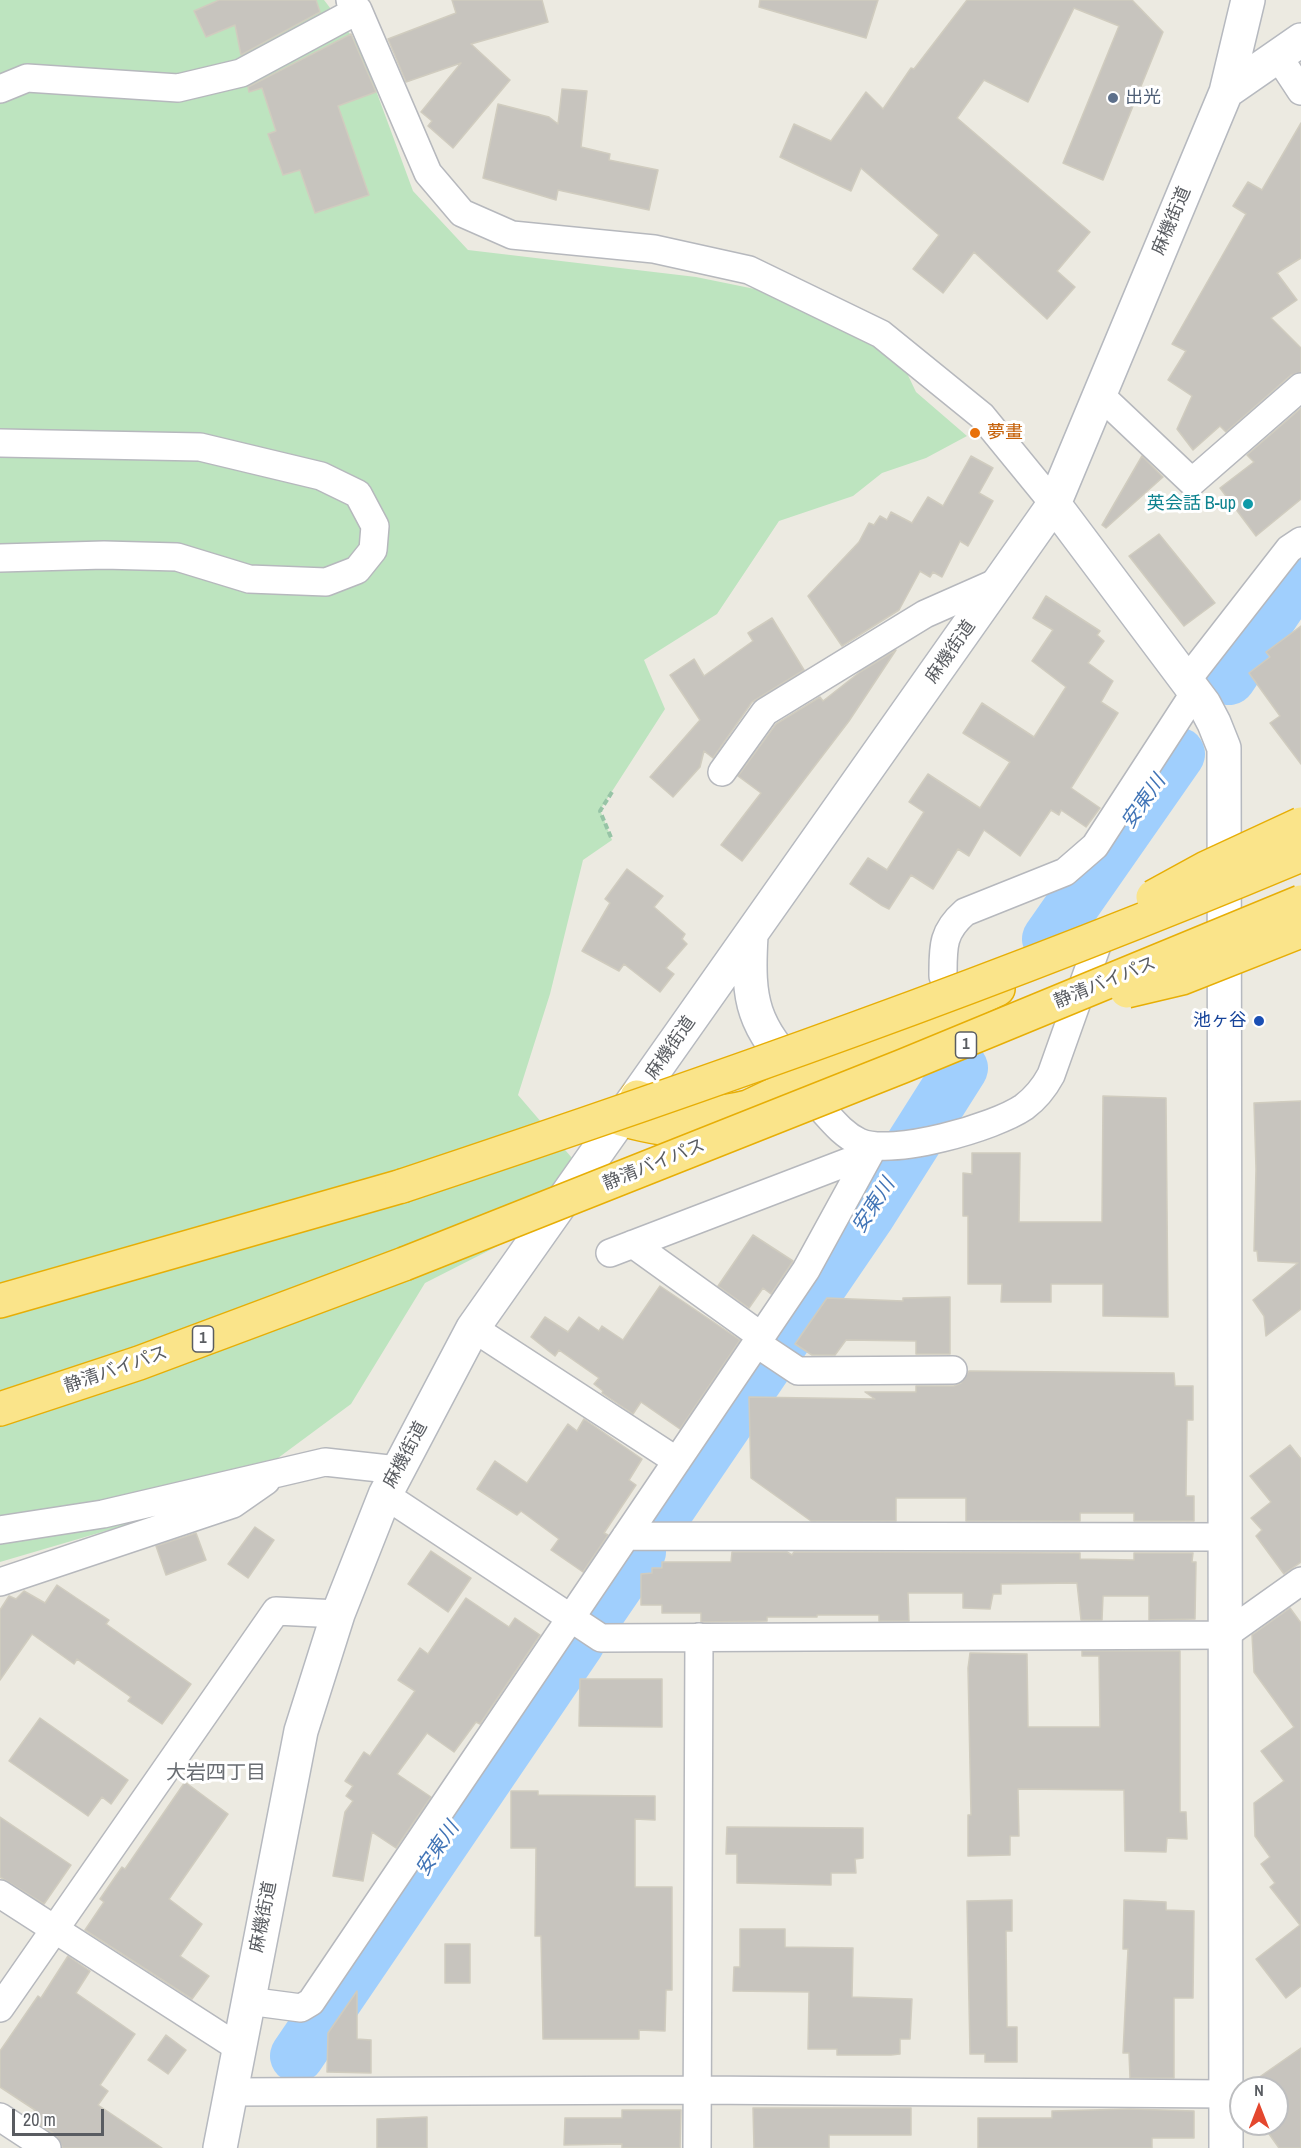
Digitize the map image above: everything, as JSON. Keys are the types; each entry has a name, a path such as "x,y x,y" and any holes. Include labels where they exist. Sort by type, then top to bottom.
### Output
{"highway":[{"name":"1","path":"1050,956 1206,868 1301,824"},
{"name":"1","path":"812,1093 1184,897 1298,855"},
{"name":"1","path":"0,1301 402,1186 640,1107 884,1021 1298,855"},
{"name":"静清バイパス","path":"0,1409 139,1363 404,1264 1014,1020 1301,902"},
{"name":"1","path":"629,1108 695,1115 724,1113 767,1100 812,1093 1080,999 1301,908"},
{"name":"1","path":"1014,1020 1182,978 1301,932"}],"street":[{"name":"麻機街道","path":"220,2148 229,2092 301,1731 338,1614 392,1482 472,1328 1054,504 1227,92 1248,0"},
{"path":"0,89 27,78 178,88 241,73 354,5 428,172 462,213 512,235 654,249 748,270 880,334 982,416 1054,504 1191,686 1214,723 1224,748 1226,2148"},
{"path":"1227,92 1289,48 1301,91"},
{"path":"1100,395 1192,482 1301,387"},
{"path":"0,443 200,447 321,476 358,494 375,526 373,550 357,570 326,582 249,579 177,557 104,555 0,558"},
{"path":"943,975 946,935 954,922 965,912 1065,872 1095,846 1191,686 1289,549 1301,541"},
{"path":"722,772 765,712 926,614 1002,580"},
{"path":"751,936 748,979 754,1009 774,1048 840,1129 860,1143 874,1149"},
{"path":"953,1370 798,1371 759,1339 622,1248 874,1149 946,1137 1023,1108 1042,1091 1080,999 1099,940"},
{"path":"248,2001 301,2008 311,2002 806,1270 874,1149"},
{"path":"472,1328 676,1461"},
{"path":"0,1530 103,1514 325,1462 392,1482 570,1618 601,1638 1225,1635 1298,1590"},
{"path":"0,1582 233,1504 277,1473"},
{"path":"626,1536 1225,1537"},
{"path":"0,2008 276,1611 338,1614"},
{"path":"697,2148 699,1637"},
{"path":"0,1894 238,2048"},
{"path":"229,2092 697,2090 1227,2094"},
{"path":"0,2117 47,2148"}],"path":[{"path":"612,792 600,811 612,840"}],"green space":[{"path":"0,0 324,0 360,47 413,191 468,250 696,277 804,299 904,367 916,392 967,436 926,458 882,473 853,496 779,521 717,614 644,660 665,709 600,810 612,840 583,860 550,994 518,1095 602,1193 425,1283 351,1404 228,1495 0,1562"}],"building":[{"path":"219,0 316,0 320,12 241,55 235,25 206,37 194,11"},
{"path":"452,0 542,0 548,22 471,44 510,80 453,148 428,126 432,121 421,112 461,63 406,82 388,39 456,13"},
{"path":"760,0 878,0 866,38 759,7"},
{"path":"967,0 1132,0 1163,32 1103,180 1063,163 1119,26 1074,8 1028,102 984,80 957,118 1090,232 1057,271 1075,287 1047,319 974,252 943,293 913,269 939,235 861,168 851,191 780,157 794,124 831,141 866,92 883,109 911,68 914,69"},
{"path":"351,34 376,92 338,106 369,195 315,213 300,170 283,175 268,134 276,131 262,88 249,92 248,87"},
{"path":"562,89 587,91 581,147 610,154 609,160 658,170 649,210 558,190 556,200 483,178 498,104 549,117 558,124"},
{"path":"1301,123 1301,258 1277,273 1297,300 1271,318 1301,348 1301,372 1291,375 1226,432 1220,426 1193,450 1177,429 1192,396 1168,380 1186,351 1172,344 1246,214 1233,206 1248,182 1262,190"},
{"path":"1301,408 1301,499 1256,536 1220,488 1254,462 1247,455"},
{"path":"971,456 993,468 979,493 993,501 968,546 960,541 942,577 933,572 930,577 920,571 899,610 842,646 808,596 859,542 869,523 874,525 880,516 887,520 891,512 912,523 928,497 943,506"},
{"path":"1142,456 1163,477 1106,528 1102,525"},
{"path":"1159,534 1215,603 1184,626 1129,556"},
{"path":"1046,596 1100,631 1097,635 1104,641 1088,663 1113,681 1101,702 1118,713 1071,788 1100,808 1086,827 1061,810 1059,815 1051,810 1020,856 984,830 969,856 958,849 933,889 911,875 889,909 881,905 850,884 868,858 887,870 924,812 909,802 928,774 980,808 1010,762 963,733 982,703 1034,737 1066,687 1032,661 1053,630 1033,618"},
{"path":"772,618 804,670 752,702 713,758 704,751 700,767 673,797 650,777 700,720 670,675 694,659 704,676 753,641 748,633"},
{"path":"1301,626 1301,764 1270,723 1280,716 1249,673 1270,657 1266,652"},
{"path":"896,650 849,721 742,861 721,845 761,793 738,776 776,724 820,697 823,701 860,672"},
{"path":"627,869 663,896 654,907 685,934 682,939 687,944 666,968 674,974 660,992 624,964 619,971 582,951 610,903 605,899"},
{"path":"1103,1096 1166,1098 1168,1317 1103,1316 1103,1284 1051,1284 1051,1302 1001,1302 1002,1284 968,1284 968,1216 963,1216 963,1173 972,1174 972,1153 1020,1153 1019,1222 1102,1222"},
{"path":"1301,1101 1301,1309 1266,1336 1264,1316 1253,1300 1298,1263 1258,1261 1257,1251 1254,1251 1256,1169 1254,1103"},
{"path":"753,1235 793,1261 771,1294 763,1288 749,1308 718,1286"},
{"path":"660,1286 740,1340 680,1429 641,1402 633,1414 602,1393 603,1391 594,1384 599,1378 559,1350 555,1356 531,1337 545,1317 568,1332 579,1317 599,1331 602,1326 623,1340"},
{"path":"950,1297 950,1354 916,1354 916,1341 846,1340 835,1355 812,1355 795,1344 827,1298 903,1301 903,1298"},
{"path":"969,1371 1174,1373 1175,1386 1193,1386 1193,1420 1187,1420 1186,1496 1194,1496 1194,1521 1134,1521 1134,1513 1080,1513 1080,1521 966,1521 966,1498 896,1498 896,1521 811,1521 751,1478 749,1397 875,1399 865,1392 916,1392 916,1386 954,1386 961,1383"},
{"path":"584,1419 642,1459 629,1480 636,1485 604,1533 608,1535 583,1572 551,1550 559,1539 521,1511 517,1515 477,1489 495,1461 527,1483 568,1424 577,1431"},
{"path":"1290,1445 1301,1459 1301,1562 1284,1574 1256,1536 1262,1530 1251,1518 1271,1502 1250,1476"},
{"path":"255,1527 274,1540 248,1578 228,1564"},
{"path":"196,1533 206,1560 166,1575 156,1546"},
{"path":"431,1551 471,1578 448,1612 408,1584"},
{"path":"732,1552 787,1552 792,1555 794,1552 1080,1553 1080,1559 1134,1560 1134,1553 1193,1553 1192,1562 1196,1562 1195,1619 1149,1620 1149,1596 1103,1596 1102,1620 1081,1620 1077,1583 1001,1584 1001,1594 993,1594 990,1609 963,1608 963,1593 908,1593 909,1621 879,1621 879,1615 817,1615 817,1617 767,1617 767,1621 701,1622 701,1613 662,1613 662,1605 641,1605 641,1574 652,1573 652,1568 662,1568 662,1562 731,1562"},
{"path":"57,1585 109,1620 106,1624 191,1684 162,1724 128,1701 131,1697 77,1659 74,1664 32,1634 0,1680 0,1610 9,1596 16,1599 24,1591 45,1603"},
{"path":"466,1598 509,1627 515,1618 540,1635 480,1724 476,1722 454,1752 427,1733 397,1774 431,1797 396,1848 372,1832 363,1881 333,1876 345,1812 353,1801 346,1796 353,1786 345,1781 364,1752 370,1756 415,1691 398,1680 420,1648 428,1654"},
{"path":"1290,1608 1301,1623 1301,1986 1286,1998 1256,1959 1300,1925 1270,1887 1275,1883 1261,1864 1270,1857 1255,1836 1254,1803 1284,1781 1261,1751 1294,1727 1254,1672 1252,1635"},
{"path":"1082,1651 1180,1651 1180,1812 1186,1812 1187,1839 1167,1838 1166,1852 1125,1851 1124,1790 1018,1789 1019,1836 1010,1836 1010,1855 968,1856 968,1815 971,1815 968,1668 970,1653 1027,1654 1028,1727 1100,1727 1099,1656 1082,1656"},
{"path":"580,1679 662,1679 662,1727 579,1726"},
{"path":"40,1718 128,1780 111,1804 102,1797 88,1816 9,1761"},
{"path":"185,1782 228,1814 169,1899 202,1924 180,1956 209,1976 192,1999 85,1930 104,1902 100,1899 122,1867 125,1869"},
{"path":"511,1791 538,1791 538,1795 655,1796 655,1820 635,1819 635,1887 672,1887 672,1990 666,1990 665,2031 639,2030 639,2039 543,2039 541,1936 535,1936 536,1848 511,1848"},
{"path":"0,1817 71,1865 44,1904 0,1877"},
{"path":"727,1827 863,1828 863,1858 855,1859 856,1873 831,1873 831,1885 737,1883 737,1854 726,1854"},
{"path":"1012,1900 1012,1931 1006,1931 1007,2027 1017,2027 1017,2062 985,2062 985,2054 970,2054 967,1901"},
{"path":"1124,1900 1166,1902 1166,1910 1194,1911 1193,1998 1174,1998 1174,2078 1130,2078 1129,2053 1123,2053 1128,1949 1123,1949"},
{"path":"740,1929 785,1929 785,1947 853,1948 852,1997 912,1999 910,2039 900,2039 900,2054 837,2055 837,2049 808,2049 809,1992 733,1991 734,1967 740,1967"},
{"path":"445,1944 470,1944 470,1983 445,1983"},
{"path":"68,1956 90,1971 76,1993 135,2034 100,2085 108,2091 98,2105 162,2148 63,2148 56,2135 30,2118 35,2110 0,2087 0,2051 38,1996 41,1998"},
{"path":"357,1991 357,2039 371,2040 371,2073 327,2072 328,2033"},
{"path":"166,2035 186,2050 168,2074 148,2060"},
{"path":"1301,2048 1301,2148 1279,2148 1270,2136 1289,2136 1289,2076 1261,2076"},
{"path":"753,2108 911,2108 911,2135 829,2135 829,2148 754,2148"},
{"path":"1130,2109 1194,2111 1194,2138 1152,2138 1152,2148 978,2148 978,2118 1052,2118 1052,2111"},
{"path":"622,2110 681,2110 680,2148 622,2148 622,2144 564,2145 565,2118 622,2118"},
{"path":"427,2117 427,2148 377,2148 377,2119"}],"waterway":[{"name":"安東川","path":"1229,678 1301,571"},
{"name":"安東川","path":"1049,939 1178,754"},
{"name":"安東川","path":"782,1341 868,1215 961,1068"},
{"name":"安東川","path":"658,1523 764,1367"},
{"name":"安東川","path":"594,1618 639,1552"},
{"name":"安東川","path":"297,2056 578,1642"}],"place":[{"name":"出光","path":"1113,98"},
{"name":"夢畫","path":"975,433"},
{"name":"英会話 B-up","path":"1248,504"},
{"name":"池ヶ谷","path":"1259,1021"}],"district":[{"name":"大岩四丁目","path":"216,1774"}]}
